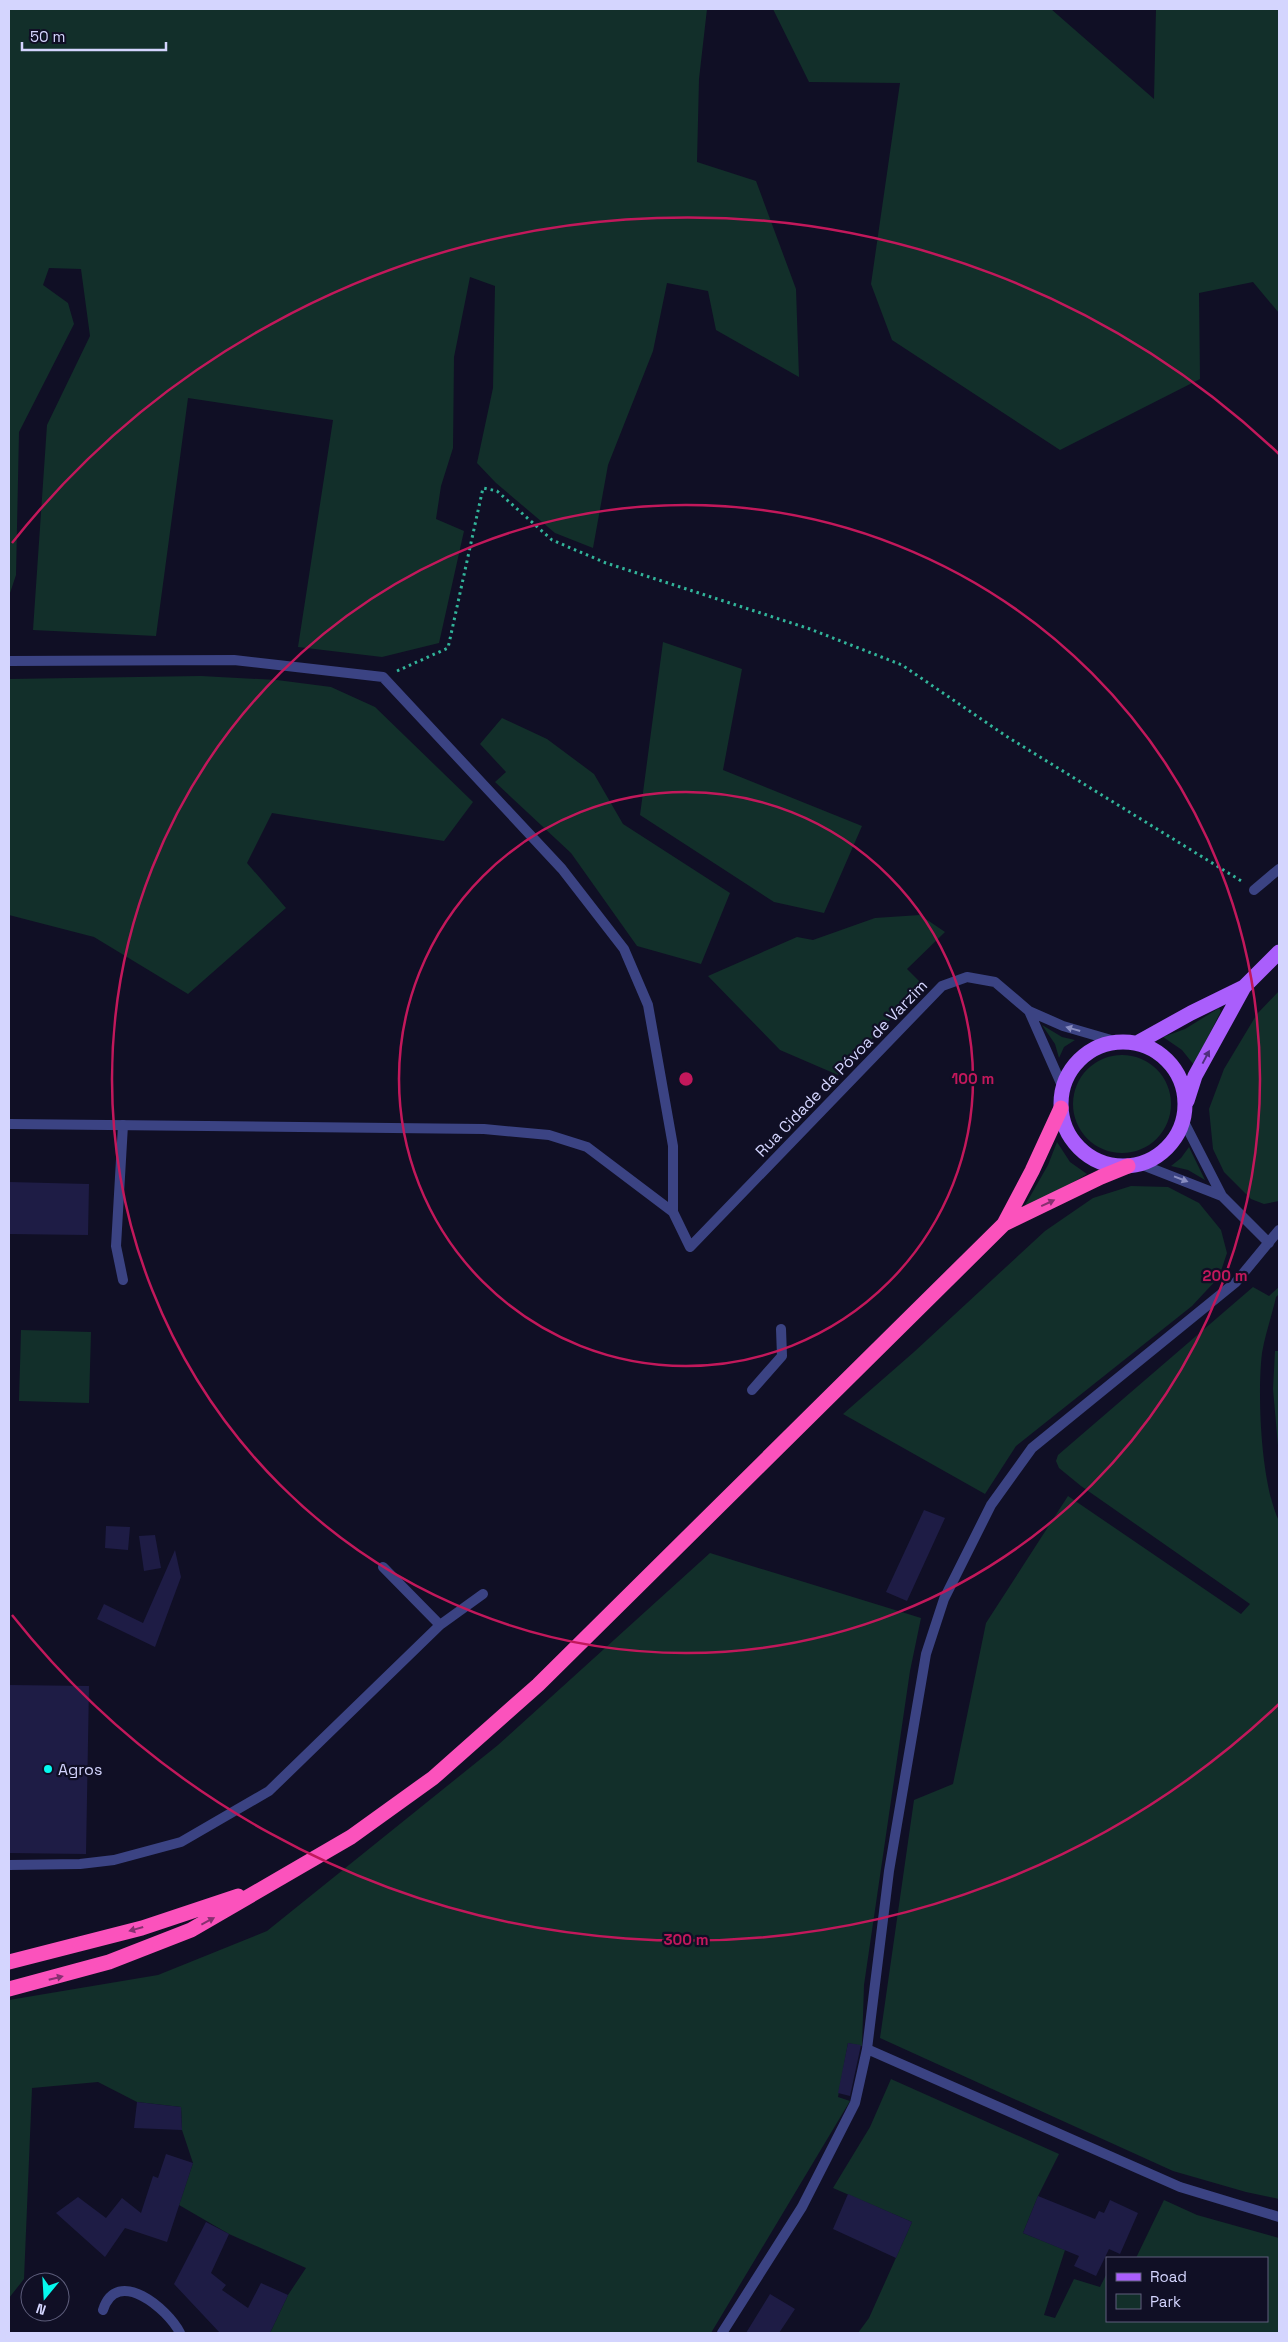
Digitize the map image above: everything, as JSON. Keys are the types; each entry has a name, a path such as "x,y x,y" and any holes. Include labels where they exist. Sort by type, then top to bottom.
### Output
{"highway":[{"path":"9,1989 109,1962 164,1942 212,1918 351,1836 433,1778 502,1718 1004,1224 1061,1108"},
{"path":"1004,1224 1101,1177 1134,1165"},
{"path":"9,1962 70,1948 178,1916 281,1878"}],"main road":[{"path":"1187,1102 1184,1088 1171,1062 1157,1051 1137,1043 1118,1042 1100,1047 1083,1056 1070,1071 1063,1088 1061,1108 1066,1127 1076,1144 1103,1163 1134,1165 1164,1149 1183,1120 1195,1076 1244,987 1279,952"},
{"path":"1137,1043 1191,1013 1244,987"}],"street":[{"path":"9,661 234,660 383,677 562,869 624,949 648,1006 674,1146 673,1212"},
{"path":"1254,890 1279,869"},
{"name":"Rua Cidade da Póvoa de Varzim","path":"673,1212 690,1247 942,986 967,977 994,982 1029,1011 1063,1026 1118,1042"},
{"path":"1029,1011 1063,1088"},
{"path":"1183,1120 1222,1196 1269,1243"},
{"path":"9,1124 484,1129 549,1135 587,1147 673,1212"},
{"path":"123,1125 116,1246 123,1280"},
{"path":"1134,1165 1222,1196"},
{"path":"722,2333 802,2207 855,2103 867,2050 889,1871 926,1654 944,1599 969,1548 991,1505 1032,1448 1236,1282 1279,1230"},
{"path":"752,1390 782,1356 781,1329"},
{"path":"382,1567 440,1625"},
{"path":"9,1865 80,1864 114,1860 181,1842 269,1791 440,1625 483,1594"},
{"path":"867,2050 1180,2187 1279,2217"},
{"path":"103,2310 108,2298 115,2293 123,2291 134,2294 152,2300 160,2306 180,2333"}],"path":[{"path":"383,677 448,648 483,488 497,492 552,540 606,563 810,629 902,665 1006,736 1254,890"}],"green space":[{"path":"9,9 707,9 699,79 697,162 756,181 796,289 799,377 716,330 708,291 667,283 653,351 608,465 593,548 555,533 496,483 477,463 493,388 495,286 470,277 454,357 453,448 441,486 436,519 464,531 439,643 382,657 298,647 333,420 188,398 156,636 33,630 47,425 90,336 81,269 49,268 43,285 68,303 74,324 19,432 16,575 9,596"},
{"path":"773,9 1051,9 1154,99 1156,9 1279,9 1279,313 1253,282 1199,293 1200,379 1060,450 892,340 871,284 900,83 809,82"},
{"path":"663,642 742,669 723,770 862,826 824,913 774,902 640,815"},
{"path":"201,676 277,680 331,687 375,707 473,802 444,841 272,813 247,863 286,908 188,994 94,937 9,915 9,679"},
{"path":"502,718 547,739 594,774 623,824 730,893 701,964 637,946 571,853 495,782 506,772 480,744"},
{"path":"920,915 945,932 907,969 923,985 838,1075 780,1050 708,976 797,937 813,940 875,918"},
{"path":"1279,991 1279,1201 1264,1204 1251,1199 1224,1172 1213,1149 1209,1109 1224,1069 1257,1014"},
{"path":"1219,1008 1221,1011 1194,1065 1182,1050 1163,1037 1185,1029"},
{"path":"1042,1025 1062,1037 1075,1040 1064,1047 1059,1058 1055,1044"},
{"path":"1122,1055 1141,1059 1157,1069 1167,1085 1171,1104 1167,1123 1157,1139 1141,1149 1122,1153 1103,1149 1087,1139 1077,1123 1073,1104 1077,1085 1087,1069 1103,1059"},
{"path":"1057,1142 1070,1162 1087,1174 1027,1210 1024,1207 1048,1165"},
{"path":"1189,1147 1205,1180 1188,1170 1171,1166 1181,1158"},
{"path":"1131,1186 1168,1187 1199,1203 1221,1230 1227,1253 1219,1277 1192,1306 1016,1446 985,1494 843,1414 914,1352 1045,1231 1093,1198"},
{"path":"1253,1287 1269,1296 1279,1287 1279,1294 1276,1297 1262,1353 1260,1415 1264,1463 1273,1505 1279,1521 1279,2199 1246,2192 1173,2171 880,2038 914,1800 953,1784 986,1623 1068,1496 1241,1614 1250,1604 1081,1486 1059,1468 1056,1461 1058,1455"},
{"path":"21,1330 91,1332 89,1403 19,1401"},
{"path":"1275,1351 1279,1351 1279,1457 1273,1389"},
{"path":"710,1553 921,1618 910,1671 864,1985 862,2046 848,2043 838,2097 850,2101 711,2333 270,2333 288,2295 306,2268 229,2234 179,2205 193,2163 182,2130 181,2107 137,2102 98,2082 32,2088 24,2272 20,2272 20,2284 9,2298 9,2000 158,1975 267,1931 498,1745"},
{"path":"891,2079 1059,2154 1038,2196 1023,2233 1065,2250 1044,2315 1055,2318 1074,2279 1100,2287 1106,2275 1106,2322 1268,2322 1268,2257 1136,2257 1164,2200 1197,2215 1279,2238 1279,2333 858,2333 869,2318 912,2222 833,2188 870,2127"}],"building":[{"path":"9,1182 89,1184 88,1235 9,1234"},
{"path":"924,1510 945,1518 907,1601 886,1592"},
{"path":"106,1526 130,1527 128,1550 105,1548"},
{"path":"155,1535 161,1568 144,1571 139,1536"},
{"path":"175,1550 181,1577 155,1647 97,1619 104,1604 143,1623"},
{"name":"Agros","path":"9,1685 89,1686 86,1854 9,1853"},
{"path":"848,2043 861,2045 850,2096 838,2093"},
{"path":"137,2102 181,2107 182,2130 134,2128"},
{"path":"166,2154 193,2163 167,2242 125,2228 105,2257 56,2213 78,2197 106,2218 122,2198 141,2213 153,2176 158,2178"},
{"path":"848,2194 912,2222 896,2258 833,2229"},
{"path":"1038,2196 1095,2219 1099,2211 1104,2213 1110,2200 1138,2213 1120,2254 1109,2249 1096,2276 1074,2266 1079,2256 1023,2233"},
{"path":"206,2222 229,2234 211,2273 226,2285 222,2290 248,2308 261,2283 288,2295 270,2333 220,2333 174,2284"},
{"path":"770,2294 795,2309 779,2333 746,2333"}],"place":[{"name":"Agros","path":"48,1769"}]}
